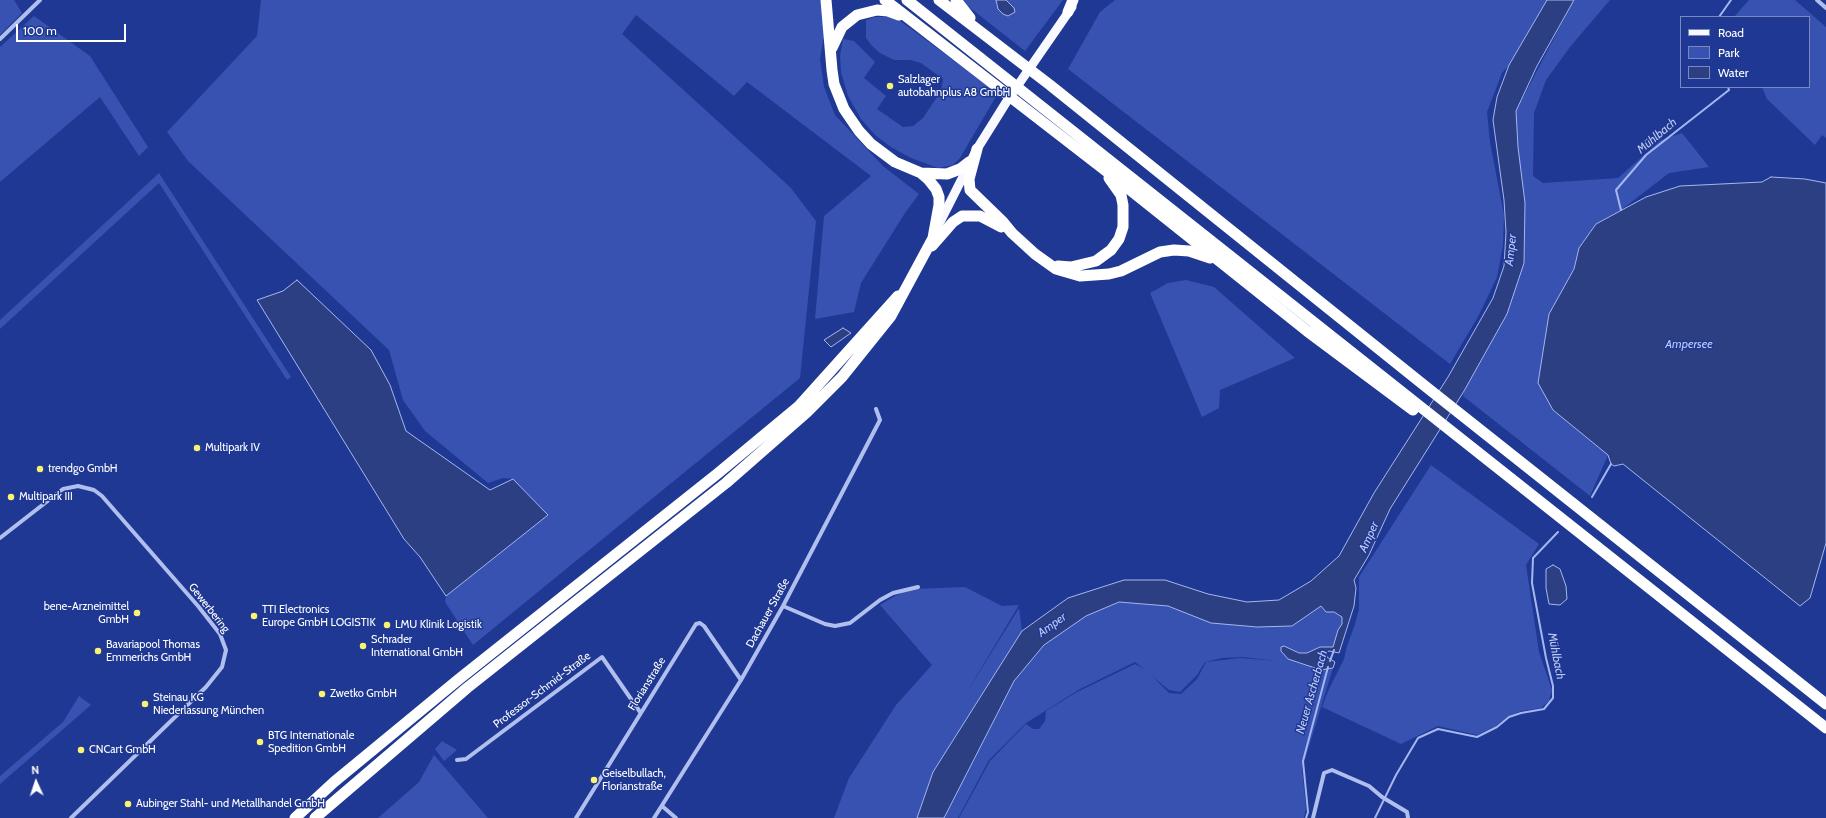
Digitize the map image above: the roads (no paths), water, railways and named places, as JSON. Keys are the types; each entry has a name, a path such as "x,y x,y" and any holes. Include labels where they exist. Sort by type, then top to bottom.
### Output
{"highway":[{"path":"315,818 467,688 726,483 807,412 872,342 891,316 933,238 939,205 938,196 933,183 921,173 895,162 882,153 859,131 839,96 832,70 826,0"},
{"path":"885,0 1307,331 1460,438 1826,728"},
{"path":"907,0 1413,406"},
{"path":"939,0 978,28 1470,422 1826,704"},
{"path":"956,0 978,28"},
{"path":"1068,12 1073,0"},
{"path":"830,54 833,43 842,27 857,15 877,10 888,11 911,21"},
{"path":"977,149 970,179 970,190 997,220 1044,261 1056,269 1067,274 1091,276 1121,271 1147,257 1160,252 1174,250 1189,251 1204,255 1226,267"},
{"path":"921,173 947,174 960,169 969,162"},
{"path":"1044,261 1062,267 1084,265 1103,256 1111,250 1119,239 1123,227 1124,216 1121,195 1116,186 1096,164"},
{"path":"922,260 948,227 958,219 973,215 997,220"},
{"path":"295,818 334,782 458,679 717,474 798,406 909,284"}],"main road":[{"path":"933,238 969,162 1038,54 1078,0"}],"street":[{"path":"0,39 40,0"},
{"path":"1817,0 1826,8"},
{"name":"Dachauer Straße","path":"654,818 741,680 783,606 880,420 876,409"},
{"name":"Gewerbering","path":"0,538 63,489 78,486 94,490 102,496 198,606 220,634 226,650 222,667 206,687 70,818"},
{"path":"783,606 825,624 835,626 850,623 880,600 894,593 918,587"},
{"name":"Florianstraße","path":"576,818 640,712 696,624 704,626 741,680"},
{"name":"Professor-Schmid-Straße","path":"456,760 466,759 602,656 640,712"},
{"path":"1313,818 1324,772 1332,770 1370,786 1382,797 1407,812 1408,818"},
{"path":"662,806 676,818"}],"water":[{"path":"996,0 1006,0 1014,8 1015,12 1008,16 1003,14 998,9"},
{"name":"Amper","path":"1547,0 1574,0 1537,66 1516,111 1518,147 1525,203 1524,263 1507,314 1464,391 1390,509 1369,555 1354,580 1356,588 1354,606 1339,653 1329,651 1326,653 1327,657 1335,662 1333,668 1321,670 1288,659 1281,651 1281,647 1284,646 1299,653 1307,653 1320,647 1333,647 1338,630 1342,624 1342,617 1334,612 1326,612 1321,606 1292,626 1257,627 1211,623 1168,606 1119,602 1086,616 1044,645 1014,681 944,818 917,818 933,772 1022,631 1068,598 1124,580 1165,580 1208,594 1247,602 1279,600 1311,581 1339,556 1374,493 1448,377 1493,298 1504,266 1506,232 1504,200 1493,120 1497,97 1509,65"},
{"name":"Ampersee","path":"1771,177 1805,179 1826,183 1826,543 1810,598 1800,606 1623,464 1614,466 1611,464 1608,455 1553,410 1538,383 1549,314 1574,269 1579,248 1596,224 1646,197 1680,186 1762,182"},
{"path":"297,280 371,350 390,385 406,431 490,490 513,479 548,515 446,596 420,557 404,539 257,300 283,291"},
{"path":"843,328 851,333 831,347 824,340"},
{"path":"1553,565 1560,569 1566,586 1567,599 1560,605 1549,604 1546,588 1546,569"}],"waterway":[{"name":"Mühlbach","path":"1720,16 1731,0"},
{"name":"Mühlbach","path":"1621,210 1616,190 1646,155 1729,90 1728,88"},
{"name":"Mühlbach","path":"1592,497 1611,464"},
{"name":"Mühlbach","path":"1375,818 1396,775 1418,738 1438,729 1477,737 1497,727 1509,717 1521,713 1544,709 1553,698 1553,686 1546,658 1532,583 1533,558 1558,532"},
{"name":"Neuer Ascherbach","path":"1330,661 1334,650"},
{"name":"Neuer Ascherbach","path":"1306,818 1308,812 1303,761 1328,667"}],"place":[{"name":"Salzlager autobahnplus A8 GmbH","path":"890,86"},
{"name":"Multipark IV","path":"197,448"},
{"name":"trendgo GmbH","path":"40,469"},
{"name":"Multipark III","path":"11,497"},
{"name":"bene-Arzneimittel GmbH","path":"137,613"},
{"name":"TTI Electronics Europe GmbH LOGISTIK","path":"254,616"},
{"name":"LMU Klinik Logistik","path":"387,625"},
{"name":"Schrader International GmbH","path":"363,646"},
{"name":"Bavariapool Thomas Emmerichs GmbH","path":"98,651"},
{"name":"Zwetko GmbH","path":"322,694"},
{"name":"Steinau KG Niederlassung München","path":"145,704"},
{"name":"BTG Internationale Spedition GmbH","path":"260,742"},
{"name":"CNCart GmbH","path":"81,750"},
{"name":"Geiselbullach, Florianstraße","path":"594,780"},
{"name":"Aubinger Stahl- und Metallhandel GmbH","path":"128,804"}]}
